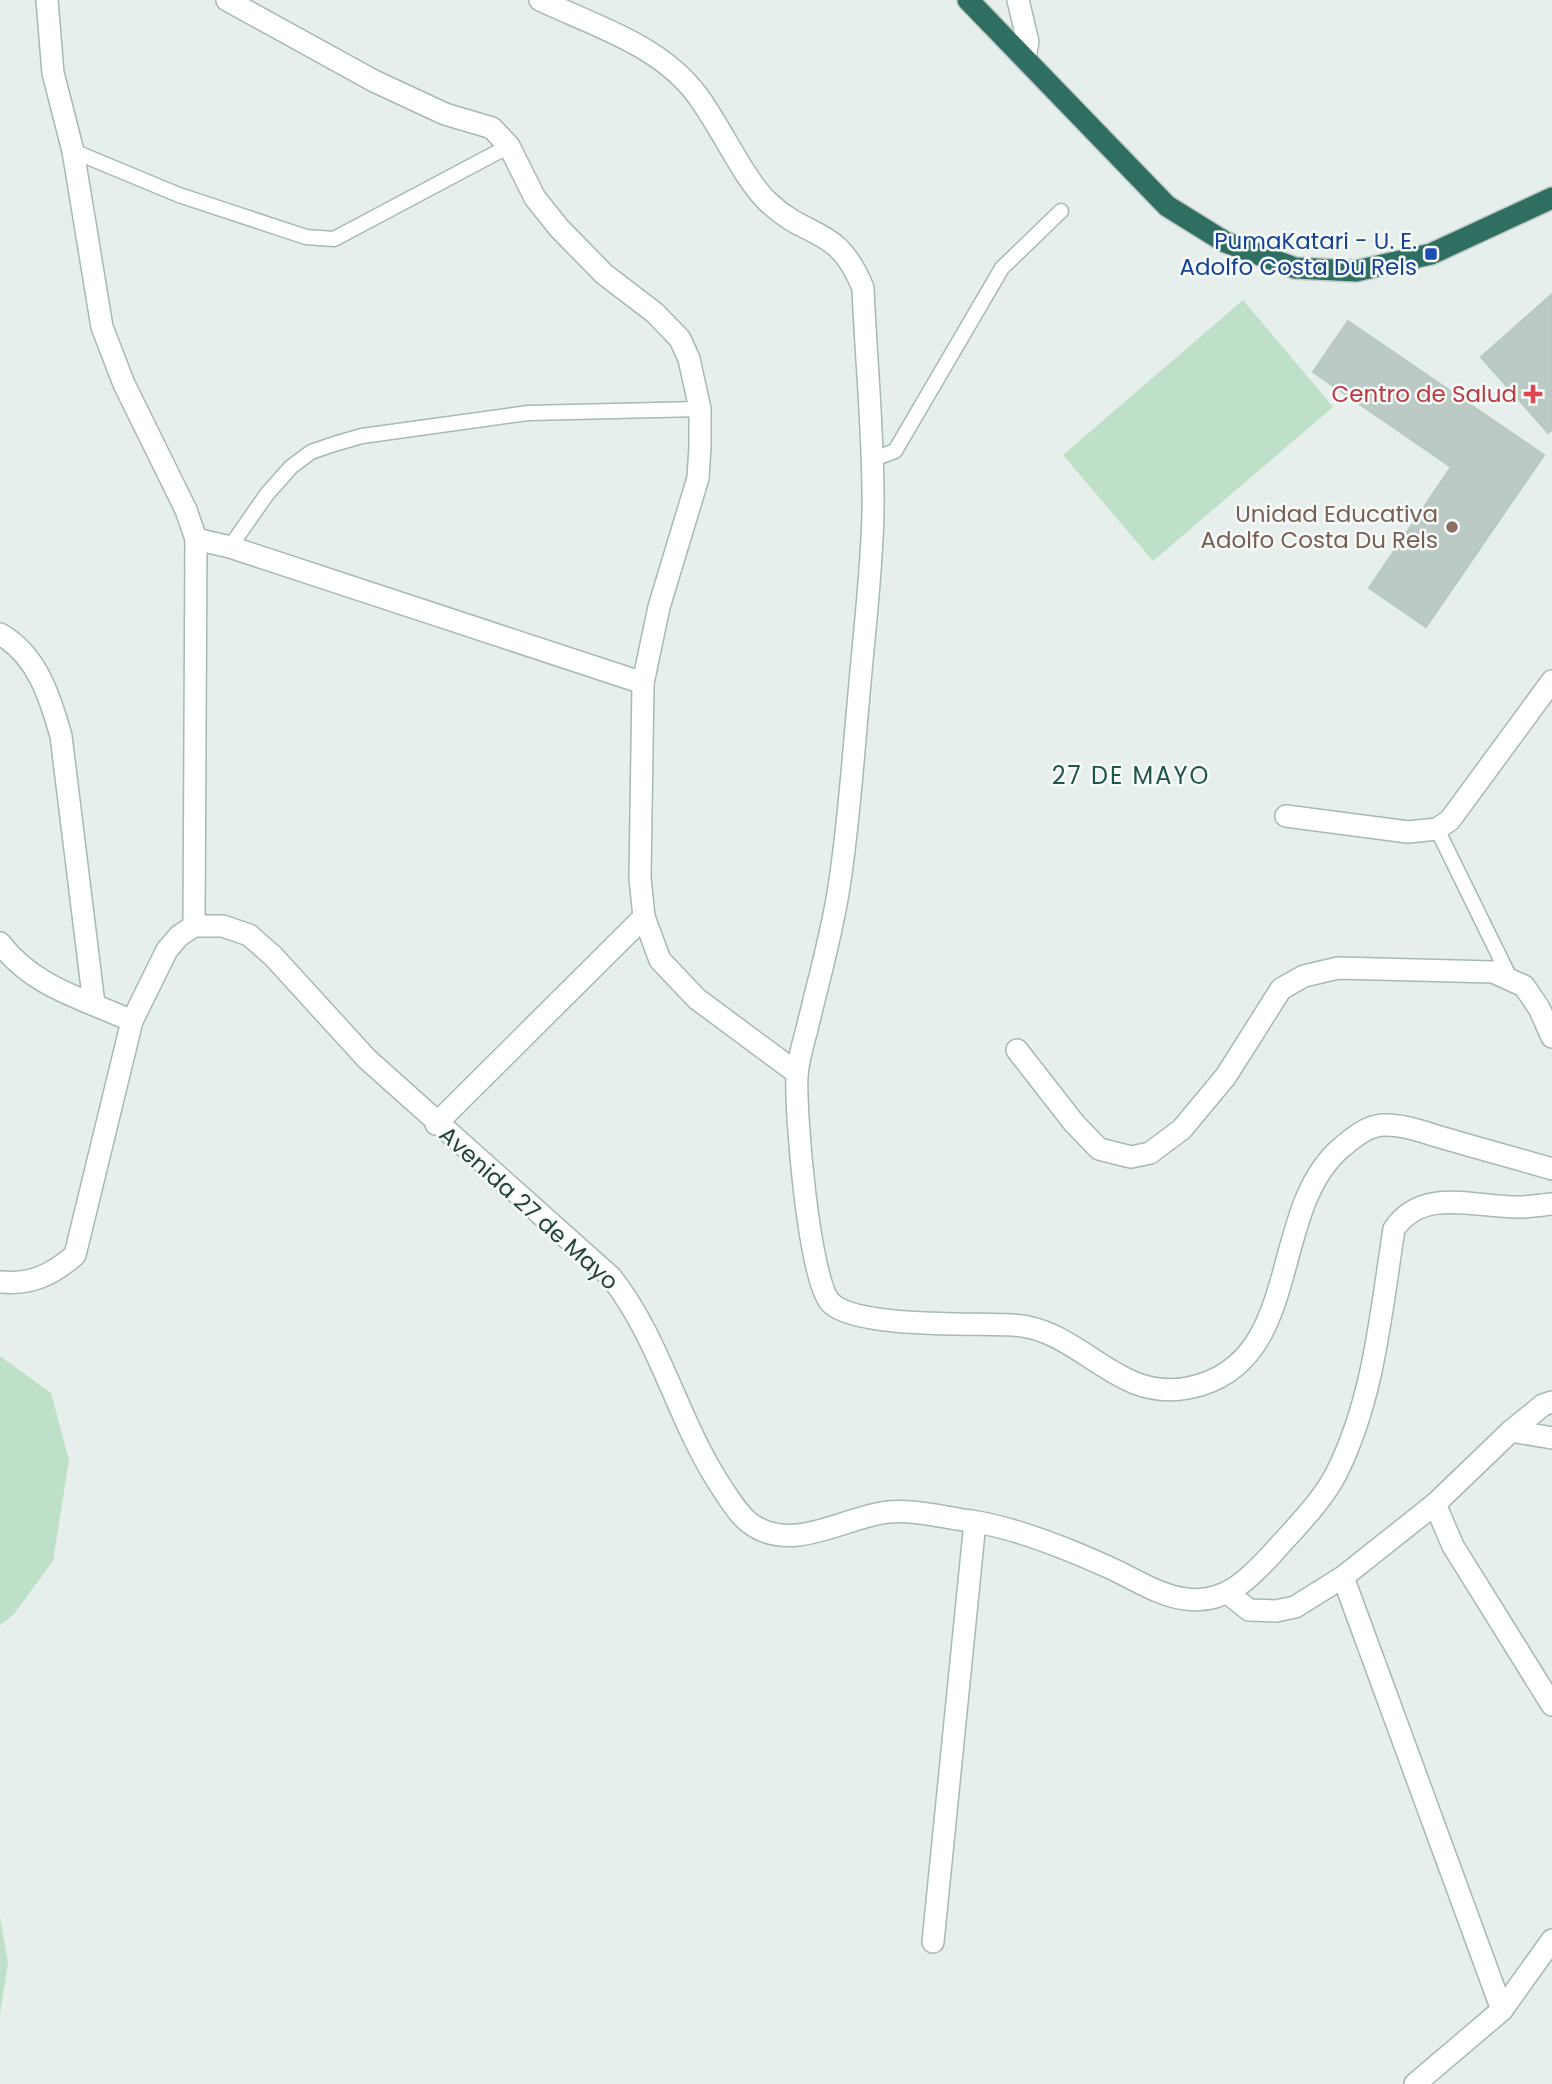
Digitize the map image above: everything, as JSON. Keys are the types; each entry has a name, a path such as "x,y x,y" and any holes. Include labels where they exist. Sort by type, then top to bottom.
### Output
{"highway":[{"path":"968,0 1167,206 1225,242 1296,268 1356,271 1432,254 1552,198"}],"street":[{"path":"0,1282 37,1280 57,1271 75,1255 132,1021 167,950 179,936 194,926 196,539 186,510 124,384 102,327 74,151 53,73 47,0"},
{"path":"227,0 374,81 445,114 492,128 509,146 535,198 559,228 604,274 656,313 680,339 689,359 700,409 698,478 659,607 643,684 640,878 643,917 660,960 697,999 797,1073"},
{"path":"540,0 647,50 674,69 697,95 766,200 785,216 830,238 852,262 863,288 873,509 867,602 839,889 797,1073 805,1197 818,1283 832,1306 852,1314 908,1322 1026,1325 1053,1334 1119,1378 1145,1388 1189,1388 1227,1373 1266,1329 1278,1299 1289,1248 1306,1195 1331,1156 1358,1133 1382,1125 1410,1129 1552,1169"},
{"path":"1018,0 1028,42 1025,57"},
{"path":"196,539 230,547 643,684"},
{"path":"0,634 16,643 36,670 49,697 61,736 94,1004"},
{"path":"1286,816 1408,832 1437,830 1450,820 1552,681"},
{"path":"436,1125 643,917"},
{"name":"Avenida 27 de Mayo","path":"194,926 223,926 249,935 274,956 367,1059 436,1125 611,1277 635,1308 697,1450 730,1501 752,1525 773,1535 801,1535 889,1512 975,1522 1023,1534 1104,1565 1166,1594 1209,1600 1229,1594"},
{"path":"0,943 12,958 42,983 132,1021"},
{"path":"1017,1050 1074,1123 1099,1149 1131,1157 1150,1153 1182,1129 1226,1076 1281,989 1304,976 1338,968 1493,972 1524,986 1539,1007 1552,1037"},
{"path":"1552,1204 1520,1207 1448,1202 1425,1204 1403,1216 1394,1229 1369,1383 1356,1429 1335,1477 1295,1528 1257,1570 1229,1594 1248,1610 1276,1611 1295,1607 1343,1577 1435,1504 1511,1431 1543,1405 1552,1402"},
{"path":"1511,1431 1552,1438"},
{"path":"1435,1504 1453,1546 1552,1705"},
{"path":"933,1941 975,1522"},
{"path":"1343,1577 1502,2010"},
{"path":"1415,2084 1502,2010 1552,1940"}],"lane":[{"path":"74,151 179,195 306,237 334,239 509,146"},
{"path":"871,460 895,451 1002,268 1061,211"},
{"path":"230,547 267,494 291,467 311,452 334,444 362,436 528,413 700,409"},
{"path":"1437,830 1510,978"}],"green space":[{"path":"1243,300 1333,407 1153,561 1063,455"},
{"path":"0,1356 51,1393 69,1460 53,1561 14,1614 0,1625"},
{"path":"0,1917 8,1963 0,2014"}],"building":[{"name":"Centro de Salud","path":"1552,294 1552,430 1548,433 1481,357"},
{"name":"Unidad Educativa Adolfo Costa Du Rels","path":"1348,321 1544,455 1426,627 1369,588 1451,467 1313,372"}],"place":[{"name":"PumaKatari - U. E. Adolfo Costa Du Rels","path":"1431,254"},
{"name":"Centro de Salud","path":"1533,394"},
{"name":"Unidad Educativa Adolfo Costa Du Rels","path":"1452,527"}],"district":[{"name":"27 DE MAYO","path":"1131,776"}]}
